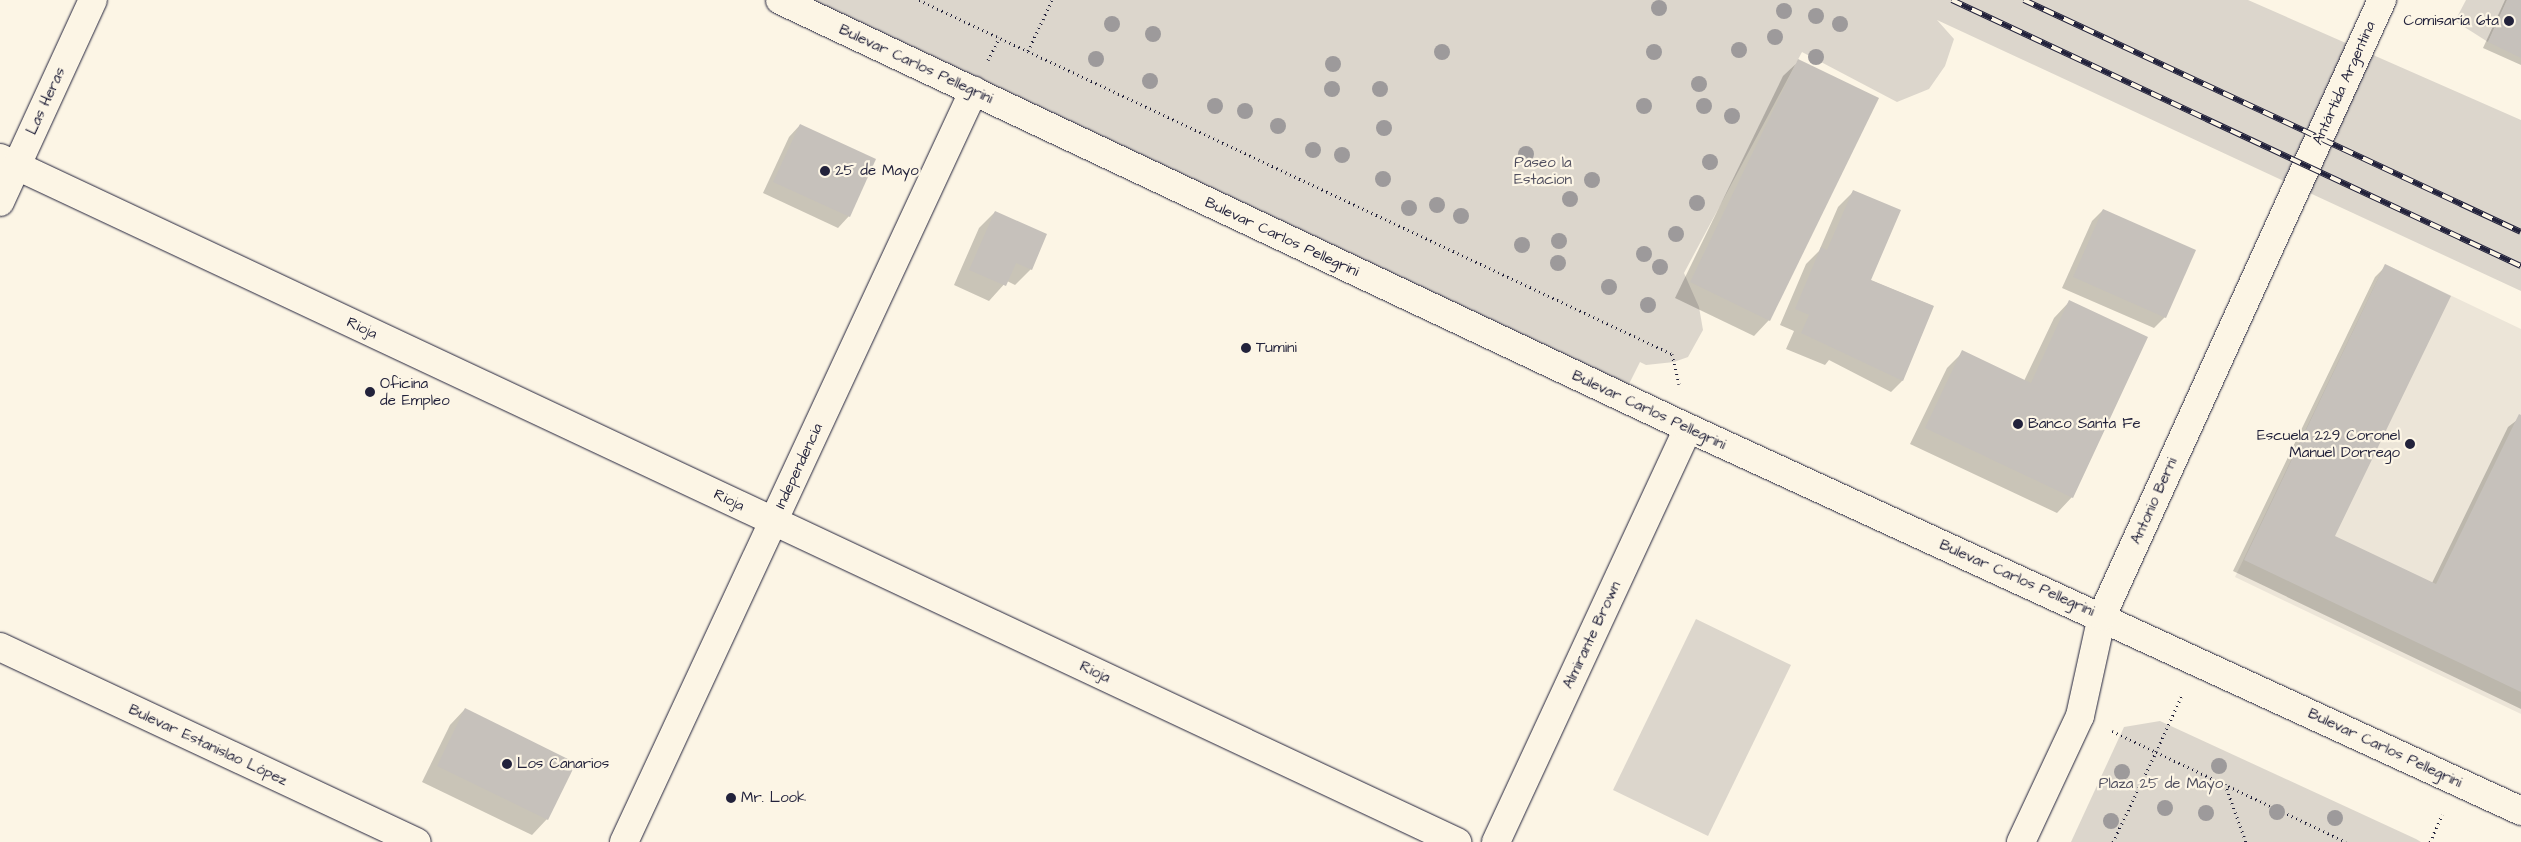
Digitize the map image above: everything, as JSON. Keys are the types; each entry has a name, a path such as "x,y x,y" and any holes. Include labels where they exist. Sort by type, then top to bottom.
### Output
{"street":[{"name":"Las Heras","path":"0,202 8,162 93,0"},
{"name":"Bulevar Carlos Pellegrini","path":"780,0 1688,428 2102,616 2521,811"},
{"name":"Antártida Argentina","path":"2307,166 2382,0"},
{"name":"Independencia","path":"624,842 974,90"},
{"name":"Rioja","path":"8,162 1458,842"},
{"name":"Antonio Berni","path":"2021,842 2080,716 2102,616 2307,166"},
{"name":"Almirante Brown","path":"1496,842 1688,428"},
{"name":"Bulevar Estanislao López","path":"0,647 417,842"}],"path":[{"path":"919,0 1672,354 1688,428"},
{"path":"1028,51 1052,0"},
{"path":"2113,842 2199,661"},
{"path":"2080,716 2346,842"},
{"path":"2225,784 2246,842"}],"shaded area":[{"name":"Escuela 229 Coronel Manuel Dorrego","path":"2385,264 2521,329 2521,714 2235,577"}],"green space":[{"name":"Paseo la Estacion","path":"780,0 2248,0 2521,120 2521,291 1937,20 1954,39 1945,66 1929,89 1897,102 1802,52 1684,273 1699,307 1703,330 1688,357 1674,362 1646,365 1640,362 1622,398"},
{"path":"2466,0 2507,0 2488,42 2455,21"},
{"path":"1696,619 1791,665 1708,836 1613,790"},
{"name":"Plaza 25 de Mayo","path":"2160,721 2421,842 2071,842 2124,727"}],"building":[{"name":"Comisaría 6ta","path":"2507,0 2521,0 2521,58 2488,42"},
{"path":"1798,59 1879,98 1770,321 1690,282"},
{"name":"25 de Mayo","path":"800,124 876,159 850,217 773,182"},
{"path":"1853,190 1901,210 1871,280 1934,306 1903,381 1801,333 1809,315 1795,309 1821,247 1827,250"},
{"path":"2103,209 2196,250 2166,318 2073,277"},
{"path":"995,211 1047,234 1032,270 1016,263 1006,286 969,270"},
{"path":"2385,264 2451,296 2335,536 2436,584 2519,414 2521,415 2521,692 2244,560"},
{"name":"Banco Santa Fe","path":"2069,300 2148,337 2073,498 1925,428 1962,350 2031,383"},
{"name":"Los Canarios","path":"465,708 576,763 548,820 437,766"}],"railway":[{"path":"1952,0 2521,266"},
{"path":"2024,0 2521,232"}],"place":[{"name":"Comisaría 6ta","path":"2509,21"},
{"name":"25 de Mayo","path":"825,171"},
{"name":"Tumini","path":"1246,348"},
{"name":"Oficina de Empleo","path":"370,392"},
{"name":"Banco Santa Fe","path":"2018,424"},
{"name":"Escuela 229 Coronel Manuel Dorrego","path":"2410,444"},
{"name":"Los Canarios","path":"507,764"},
{"name":"Mr. Look","path":"731,798"}]}
